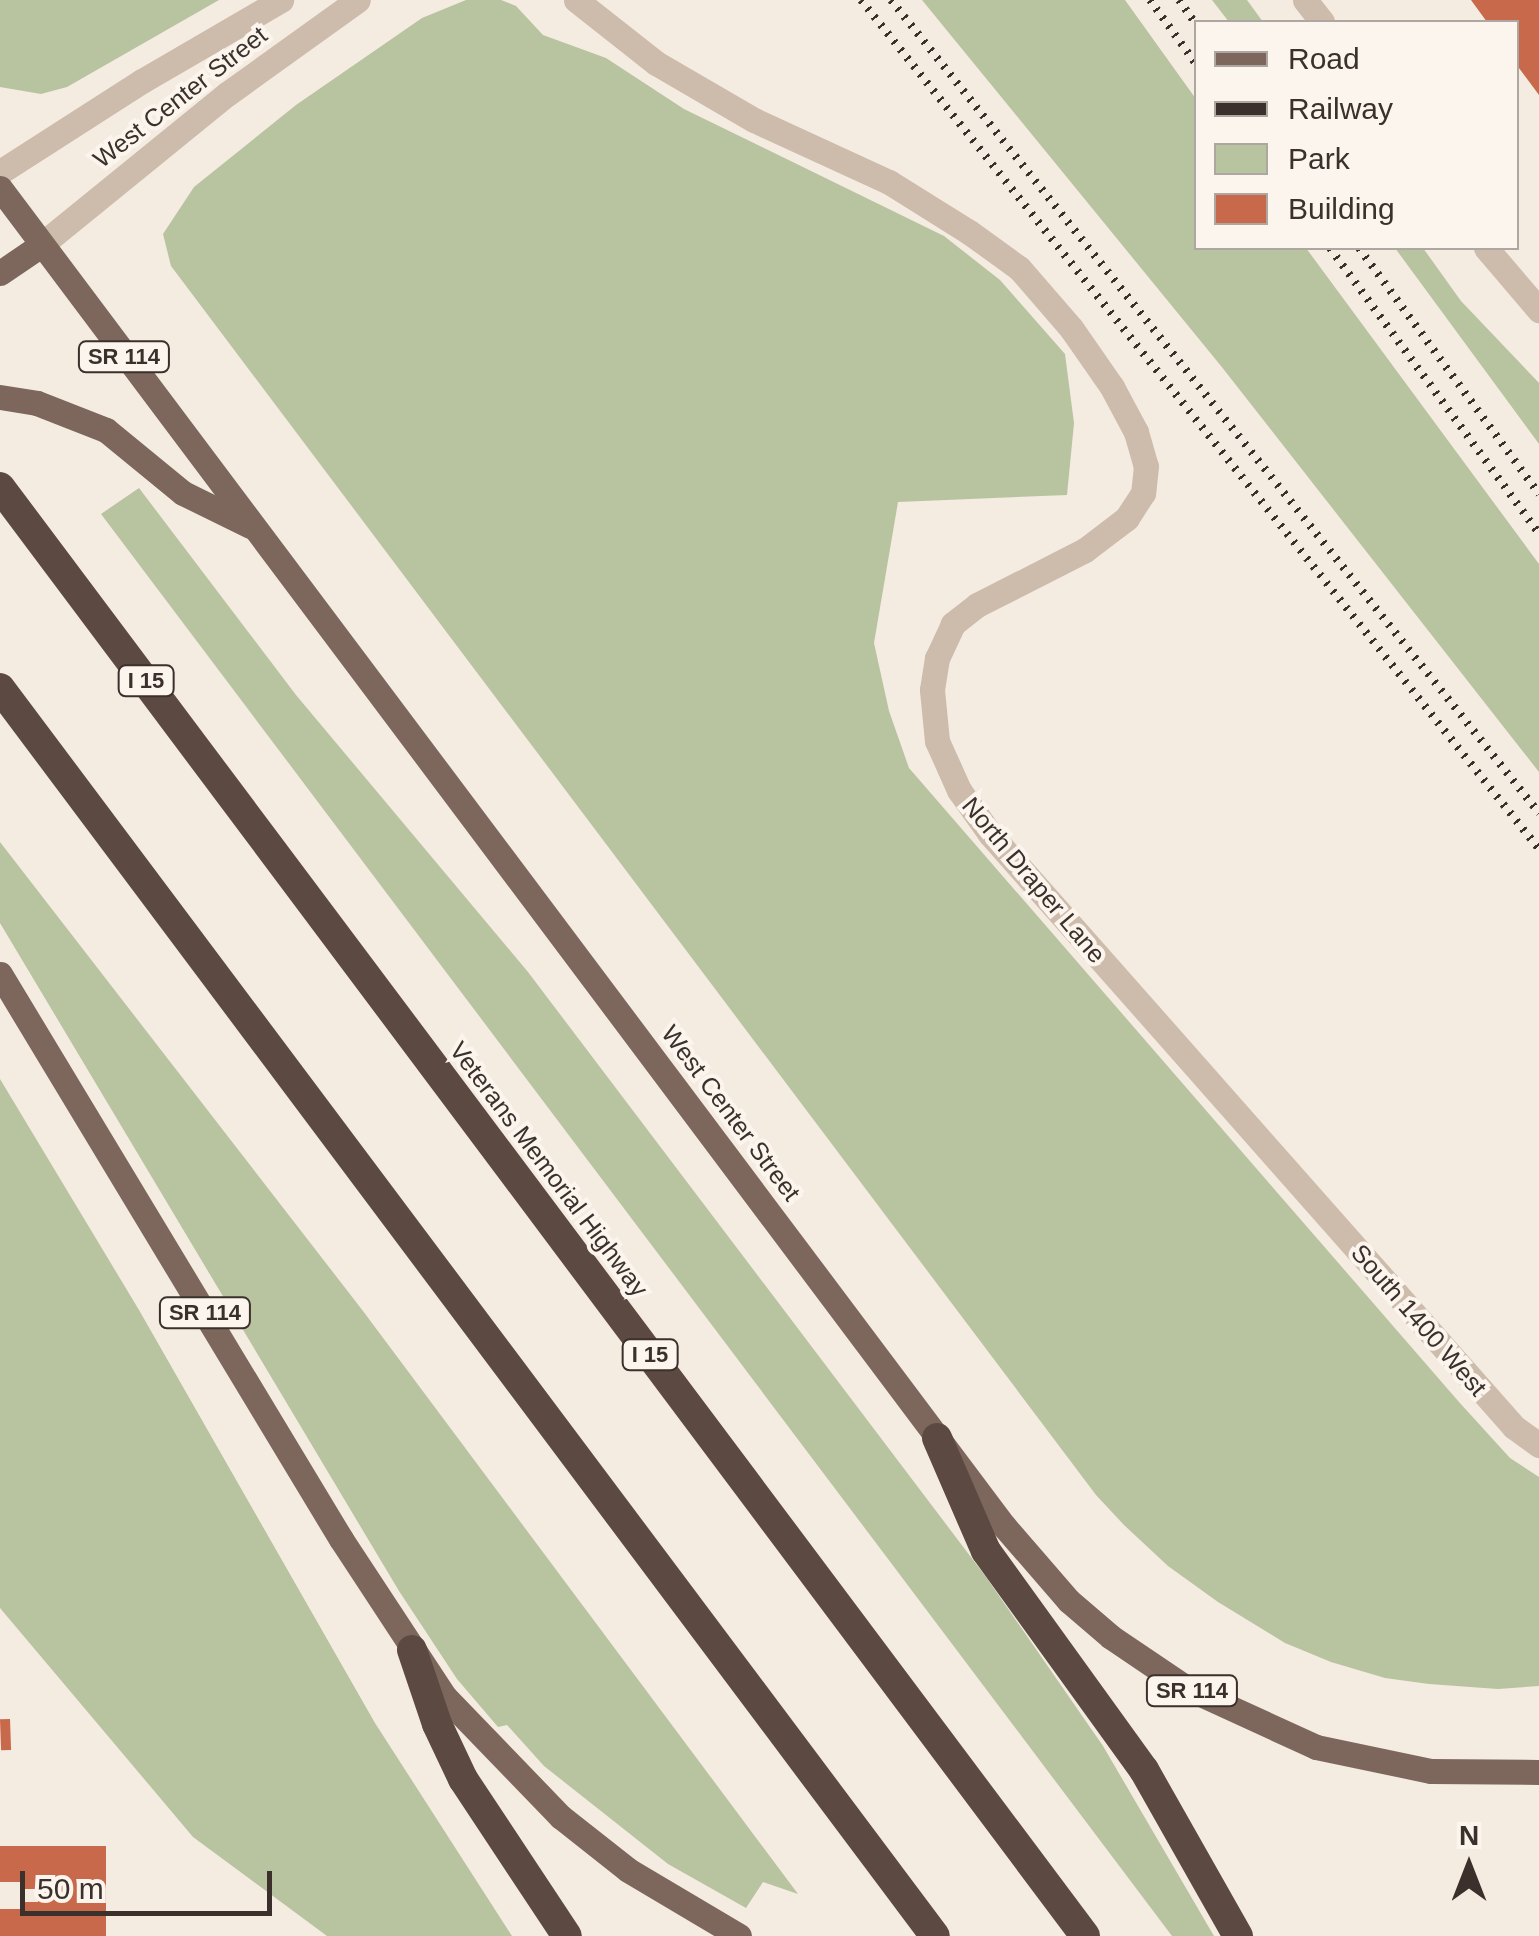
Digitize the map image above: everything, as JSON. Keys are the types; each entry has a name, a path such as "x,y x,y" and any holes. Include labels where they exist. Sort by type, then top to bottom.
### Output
{"highway":[{"name":"Veterans Memorial Highway","path":"0,487 1085,1936"},
{"path":"0,688 934,1936"},
{"path":"938,1438 986,1551 1144,1770 1238,1936"},
{"path":"412,1650 437,1724 463,1779 567,1936"}],"main road":[{"name":"West Center Street","path":"0,188 1004,1526 1069,1600 1111,1637 1185,1687 1270,1730 1374,1762 1431,1771 1539,1772"},
{"name":"West Center Street","path":"0,273 41,245"},
{"path":"0,397 37,404 106,430 183,493 250,526"},
{"name":"SR 114","path":"0,974 412,1650 444,1696 561,1818 628,1870 739,1936"}],"street":[{"name":"West Center Street","path":"0,172 142,81 282,0"},
{"name":"West Center Street","path":"41,245 226,94 358,0"},
{"name":"North Draper Lane","path":"576,0 656,63 754,120 889,182 1019,268 1072,328 1112,387 1136,432 1146,466 1143,492 1111,532 976,605 953,624 937,658 932,690 937,741 958,790 990,834 1304,1189"},
{"path":"1305,0 1320,20"},
{"path":"1488,250 1539,310"},
{"name":"South 1400 West","path":"1304,1189 1514,1427 1539,1445"}],"green space":[{"path":"0,0 219,0 67,87 41,94 0,87"},
{"path":"466,0 501,0 516,6 543,35 606,58 684,109 944,236 1000,280 1065,354 1074,423 1067,495 898,502 874,643 889,711 909,768 1459,1402 1510,1458 1539,1477 1539,1686 1498,1689 1429,1684 1385,1678 1331,1662 1285,1643 1218,1602 1168,1566 1124,1525 1096,1495 171,266 163,234 194,187 296,105 422,18"},
{"path":"922,0 1125,0 1194,96 1194,250 1307,250 1539,564 1539,772 1221,366"},
{"path":"1212,0 1247,0 1262,20 1227,20"},
{"path":"1396,250 1424,250 1461,301 1539,383 1539,444"},
{"path":"139,488 296,695 528,972 986,1577 1103,1746 1214,1936 1172,1936 101,514"},
{"path":"0,842 363,1311 798,1894 763,1882 746,1908 668,1864 544,1766 507,1725 498,1727 457,1679 399,1591 0,923"},
{"path":"0,1079 139,1310 375,1723 512,1936 327,1936 193,1837 0,1608"}],"building":[{"path":"1471,0 1539,0 1539,95 1519,68 1519,20 1486,20"},
{"path":"0,1719 10,1719 11,1750 1,1750"},
{"path":"0,1846 106,1846 106,1936 0,1936 0,1909 24,1909 24,1902 38,1902 38,1889 23,1889 23,1882 0,1882"}],"railway":[{"path":"861,0 1539,849"},
{"path":"891,0 1539,813"},
{"path":"1150,0 1194,61"},
{"path":"1179,0 1194,21"},
{"path":"1331,250 1539,534"},
{"path":"1360,250 1539,494"}]}
